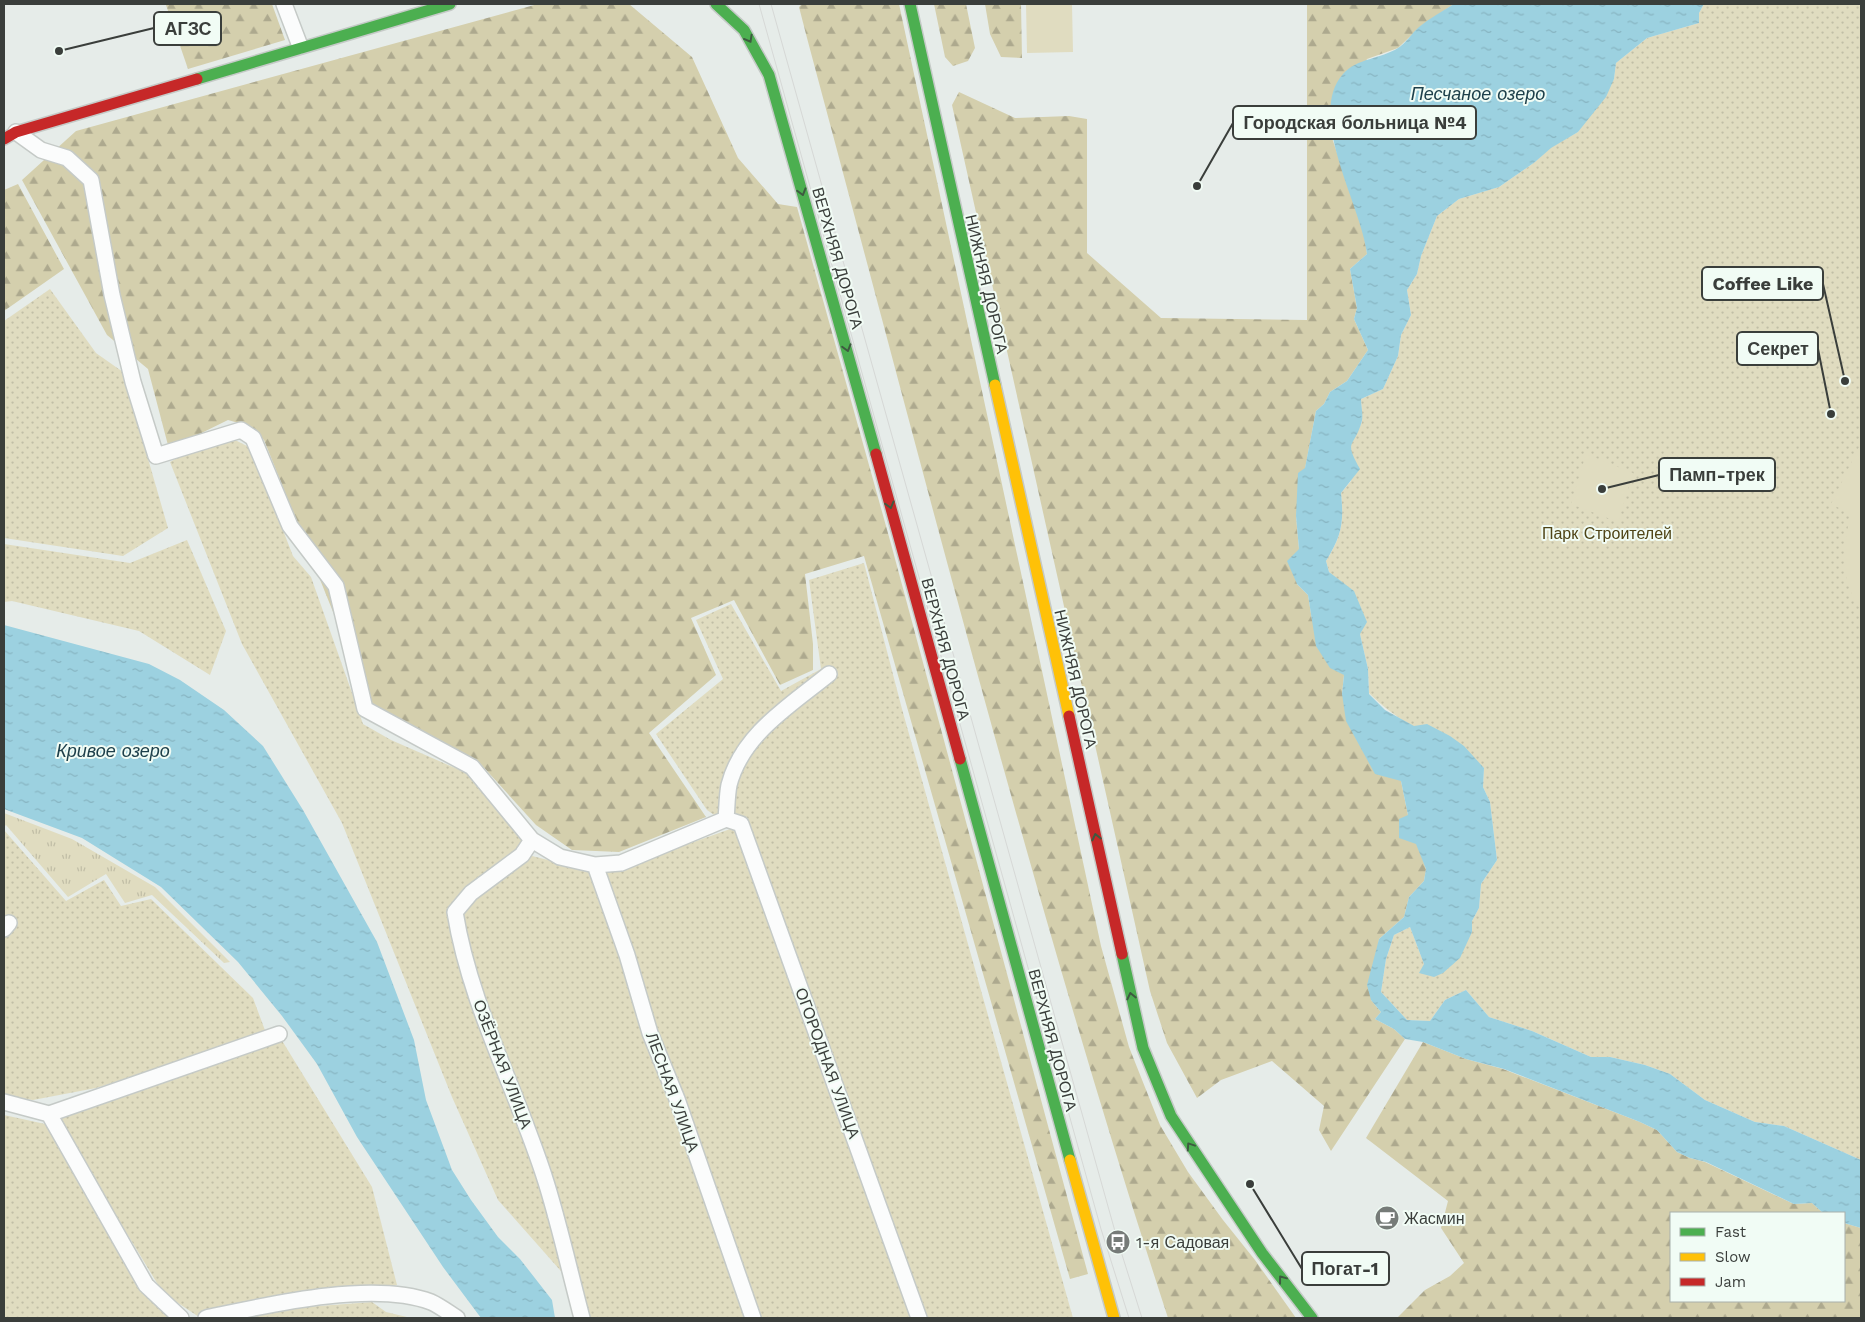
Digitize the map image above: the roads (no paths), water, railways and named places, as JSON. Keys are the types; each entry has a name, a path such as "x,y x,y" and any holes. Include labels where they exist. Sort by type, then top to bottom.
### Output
{"main road":[{"path":"10,136 300,46 450,4"},
{"name":"ВЕРХНЯЯ ДОРОГА","path":"716,4 744,30 769,75 851,362 1114,1318"},
{"name":"НИЖНЯЯ ДОРОГА","path":"910,4 1143,1048 1171,1116 1262,1253 1312,1318"}],"street":[{"path":"284,4 300,46"},
{"path":"10,136 41,150 67,158 92,180 112,295 133,382 156,456 241,430 253,438 290,526 336,586 365,709 472,767 532,840 560,857 595,865 621,863 726,819 729,784 740,759 757,732 829,674"},
{"name":"ОГОРОДНАЯ УЛИЦА","path":"726,819 741,824 919,1318"},
{"name":"ОЗЁРНАЯ УЛИЦА","path":"532,840 522,856 471,894 455,912 460,944 481,1008 546,1182 582,1318"},
{"name":"ЛЕСНАЯ УЛИЦА","path":"595,865 650,1033 677,1099 753,1318"},
{"path":"4,1102 48,1114 279,1034"},
{"path":"48,1114 146,1285 181,1318"},
{"path":"206,1318 291,1300 386,1293 431,1302 457,1318"}],"water":[{"name":"Песчаное озеро","path":"1454,4 1704,4 1699,13 1699,23 1647,38 1616,63 1614,79 1606,97 1578,132 1551,148 1535,162 1499,187 1459,199 1437,216 1421,256 1417,274 1407,290 1411,315 1401,335 1398,356 1383,389 1361,399 1362,421 1351,449 1360,469 1341,493 1341,528 1336,543 1326,561 1329,572 1354,591 1367,622 1360,634 1368,669 1369,694 1385,710 1414,726 1427,724 1450,736 1464,746 1484,768 1483,787 1490,802 1497,860 1481,884 1479,908 1472,921 1472,932 1460,958 1443,973 1434,977 1419,973 1424,964 1410,927 1394,935 1386,959 1381,992 1407,1020 1430,1021 1445,1000 1466,990 1489,1017 1532,1031 1591,1057 1610,1057 1645,1065 1670,1074 1705,1100 1755,1122 1784,1126 1861,1160 1861,1228 1845,1223 1845,1212 1822,1212 1812,1203 1794,1204 1706,1162 1677,1152 1657,1130 1640,1122 1504,1069 1466,1059 1423,1042 1405,1039 1394,1029 1375,1019 1381,1012 1371,1000 1367,985 1379,939 1404,917 1409,897 1424,881 1426,869 1416,844 1399,838 1399,819 1408,815 1401,781 1375,774 1346,721 1342,694 1344,675 1330,668 1316,646 1308,595 1297,584 1287,561 1299,549 1296,516 1298,473 1305,468 1316,411 1324,404 1330,392 1347,381 1368,350 1354,319 1357,308 1350,269 1367,254 1363,234 1339,161 1333,136 1330,113 1333,92 1343,74 1349,69 1398,48 1419,27"},
{"name":"Кривое озеро","path":"4,625 149,664 180,680 224,710 263,746 303,810 377,942 414,1040 426,1100 452,1170 498,1237 520,1259 552,1300 555,1318 481,1318 443,1267 357,1137 317,1064 282,1016 238,962 161,887 82,838 4,809"}],"tram line":[{"path":"759,4 1101,1229 1129,1318"},
{"path":"771,4 1118,1242 1142,1318"}],"place":[{"name":"АГЗС","path":"59,51"},
{"name":"Городская больница №4","path":"1197,186"},
{"name":"Coffee Like","path":"1845,381"},
{"name":"Секрет","path":"1831,414"},
{"name":"Памп-трек","path":"1602,489"},
{"name":"Погат-1","path":"1250,1184"},
{"name":"Жасмин","path":"1387,1218"},
{"name":"1-я Садовая","path":"1118,1242"}],"park label":[{"name":"Парк Строителей","path":"1607,533"}]}
